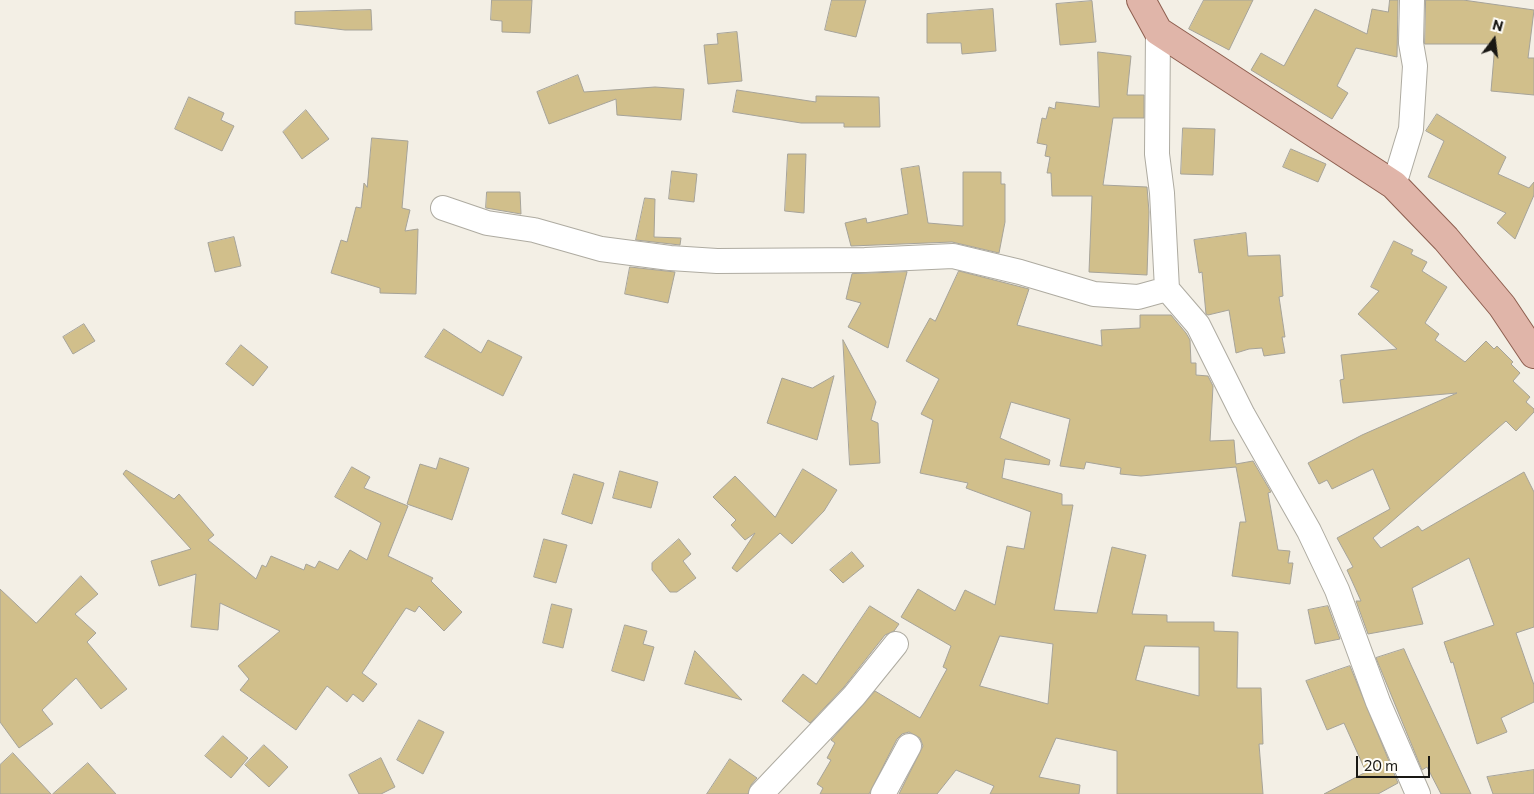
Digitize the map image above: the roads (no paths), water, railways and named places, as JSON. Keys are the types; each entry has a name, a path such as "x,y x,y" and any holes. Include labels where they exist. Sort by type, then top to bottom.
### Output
{"main road":[{"path":"1141,0 1158,31 1394,185 1446,239 1502,306 1534,354"}],"street":[{"path":"1394,185 1411,128 1415,66 1411,43 1412,0"},
{"path":"1158,31 1157,154 1162,193 1167,289 1198,325 1243,415 1309,531 1337,590 1378,702 1418,794"},
{"path":"443,208 487,223 534,230 601,249 670,258 717,261 865,260 953,256 1020,272 1094,294 1138,297 1167,289"},
{"path":"761,794 854,696 896,644"},
{"path":"883,794 909,746"}]}
